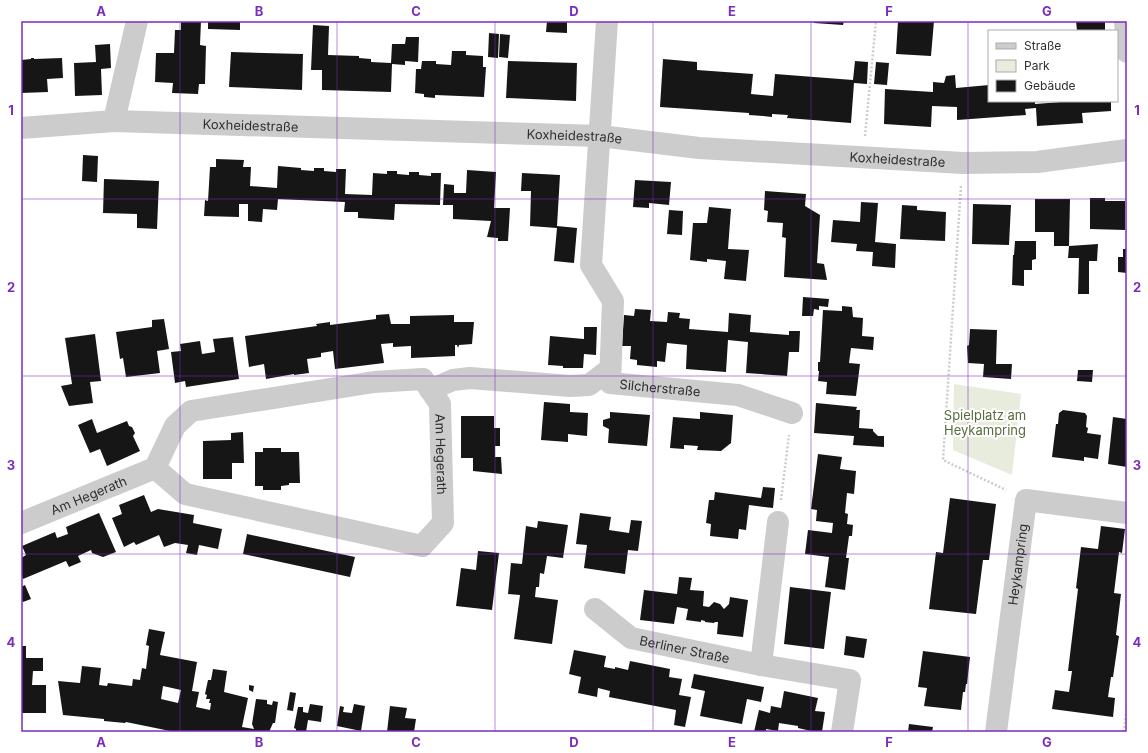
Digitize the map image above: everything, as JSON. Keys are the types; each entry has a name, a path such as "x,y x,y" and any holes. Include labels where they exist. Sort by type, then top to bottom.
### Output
{"street":[{"path":"114,121 137,21"},
{"name":"Silcherstraße","path":"607,21 591,265 613,301 610,383 738,395 792,412"},
{"path":"1125,21 1127,52"},
{"name":"Koxheidestraße","path":"21,128 114,121 600,136 699,148 963,163 1037,162 1127,150"},
{"path":"430,390 453,380 470,378 570,386 589,385 610,369"},
{"name":"Am Hegerath","path":"21,523 155,468 175,426 192,410 374,382 423,379 440,404 442,523 422,546 185,494 155,468"},
{"path":"1026,500 1127,513"},
{"name":"Heykampring","path":"999,732 1026,500"},
{"path":"761,665 778,522"},
{"name":"Berliner Straße","path":"595,609 630,638 761,665 850,680 842,732"}],"path":[{"path":"864,157 876,21"},
{"path":"963,163 942,460 1026,500"},
{"path":"778,522 792,412"},
{"path":"1124,732 1127,706"}],"green space":[{"name":"Spielplatz am Heykampring","path":"954,384 1021,394 1012,475 953,450"}],"building":[{"path":"181,21 201,21 200,45 206,46 205,84 199,84 198,94 172,93 173,83 155,82 156,53 174,53 175,30 181,30"},
{"path":"208,21 240,21 240,30 208,29"},
{"path":"547,21 567,21 567,33 546,32"},
{"path":"815,21 844,21 843,25 814,23"},
{"path":"898,21 934,21 931,56 896,54"},
{"path":"1076,21 1105,21 1105,30 1077,30"},
{"path":"313,25 329,26 328,55 359,56 359,58 371,59 371,62 391,63 392,44 405,44 406,37 419,37 418,62 405,61 405,65 392,64 391,92 322,90 322,70 311,70"},
{"path":"489,33 499,34 498,58 488,57"},
{"path":"500,34 510,35 508,58 499,57"},
{"path":"110,44 111,68 101,69 102,95 75,96 74,63 96,62 95,45"},
{"path":"452,51 466,51 466,55 483,56 483,67 486,67 484,97 435,95 435,98 424,97 424,94 415,93 416,69 421,69 422,61 436,61 436,64 451,65"},
{"path":"231,52 303,54 302,90 229,87"},
{"path":"31,58 62,58 63,78 47,79 48,92 21,93 21,60"},
{"path":"663,59 697,62 697,70 753,74 751,94 773,96 775,74 853,80 855,61 868,62 867,84 854,83 851,123 787,118 788,115 772,114 772,117 749,115 749,113 660,107"},
{"path":"508,61 577,63 576,101 506,98"},
{"path":"876,62 889,63 887,85 874,84"},
{"path":"955,75 956,88 988,85 988,102 1035,102 1035,104 1062,102 1111,102 1111,111 1082,113 1083,123 1037,126 1036,108 1025,109 1026,115 957,120 957,107 932,106 931,127 884,124 885,89 933,92 933,82 944,83 946,76"},
{"path":"83,155 98,156 97,182 82,181"},
{"path":"216,159 244,160 243,167 251,167 250,186 277,188 278,166 314,171 314,168 324,168 324,171 336,172 336,169 346,169 345,194 372,195 373,173 387,174 387,171 397,171 397,174 409,175 409,172 419,172 419,175 431,176 431,173 441,173 440,205 395,204 394,220 358,218 358,212 344,212 345,202 278,199 277,210 263,209 262,222 248,221 248,204 239,204 239,217 204,216 205,200 208,201 210,167 216,167"},
{"path":"467,170 496,172 494,208 510,208 508,241 498,241 498,238 487,237 491,221 453,219 453,205 443,205 444,184 454,185 454,193 466,193"},
{"path":"522,173 560,175 557,226 577,228 574,263 554,261 557,228 530,226 531,191 521,191"},
{"path":"104,179 159,181 157,229 137,228 137,214 103,213"},
{"path":"635,180 671,182 669,205 649,203 649,208 633,207"},
{"path":"765,191 806,194 805,206 820,215 817,263 824,264 827,280 784,277 786,238 782,237 783,223 767,222 768,211 764,210"},
{"path":"1090,198 1105,198 1105,201 1125,201 1125,230 1090,229"},
{"path":"1035,199 1070,199 1069,246 1054,246 1054,232 1035,232"},
{"path":"861,202 878,203 875,242 896,244 895,268 872,266 873,252 856,251 857,244 831,242 833,220 860,222"},
{"path":"973,204 1011,205 1009,245 972,244"},
{"path":"902,205 917,206 917,210 946,212 945,241 900,239"},
{"path":"709,207 731,209 728,249 749,250 746,281 724,279 726,261 707,259 707,262 690,260 693,223 707,223"},
{"path":"669,210 683,211 682,235 667,234"},
{"path":"1015,241 1036,241 1036,259 1032,260 1032,270 1024,270 1024,286 1012,285"},
{"path":"1098,244 1097,261 1089,261 1089,294 1078,294 1079,258 1068,258 1069,246"},
{"path":"1123,249 1127,249 1127,273 1118,272 1118,257 1123,257"},
{"path":"803,297 829,299 828,307 819,306 819,310 814,309 813,316 802,316"},
{"path":"842,306 852,307 853,317 863,318 862,336 874,337 873,350 851,348 849,363 860,364 856,396 826,394 827,382 818,381 818,362 820,362 823,310 842,311"},
{"path":"635,309 651,310 650,321 667,322 668,312 680,313 679,318 690,319 689,329 728,332 729,313 751,315 750,332 789,335 789,331 800,331 799,352 789,352 787,376 746,373 748,342 728,340 726,372 686,369 687,345 667,343 665,362 657,361 657,367 637,365 637,360 630,359 631,346 622,346 624,315 634,316"},
{"path":"389,314 391,324 410,324 410,316 454,315 454,322 474,322 472,344 459,345 458,348 457,345 455,345 455,356 411,358 411,346 393,347 393,343 381,344 384,363 335,369 333,351 321,353 321,357 307,359 309,373 266,379 264,364 249,367 245,336 317,326 316,324 330,322 330,325 376,319 376,315"},
{"path":"164,319 169,349 157,351 160,373 126,377 123,358 120,359 116,332 152,327 152,320"},
{"path":"584,327 597,327 596,355 584,354 583,368 563,368 563,366 548,365 550,336 584,339"},
{"path":"970,329 997,330 996,364 1012,364 1011,379 983,377 984,364 968,363 967,346 969,345"},
{"path":"95,334 101,381 90,382 93,403 69,406 61,386 72,384 65,338"},
{"path":"233,337 239,379 186,387 185,381 175,383 171,352 181,351 180,344 200,341 202,354 215,352 213,339"},
{"path":"1078,370 1093,370 1092,382 1077,381"},
{"path":"544,402 570,404 570,412 588,413 587,436 568,434 568,442 541,440"},
{"path":"816,403 857,407 856,410 860,410 859,428 873,429 878,436 884,436 884,447 853,445 854,436 814,433"},
{"path":"1063,410 1085,413 1087,416 1087,433 1101,435 1098,459 1084,457 1084,461 1052,457 1056,424 1058,424 1059,413"},
{"path":"610,412 650,415 647,446 608,443 609,429 603,426 603,420 610,418"},
{"path":"700,412 733,415 731,443 721,451 697,450 698,446 684,445 684,449 670,448 673,417 700,419"},
{"path":"461,416 494,416 494,428 500,428 500,446 495,446 495,457 501,457 502,474 473,471 473,458 461,458"},
{"path":"1113,417 1127,419 1127,467 1108,464"},
{"path":"92,419 97,433 127,421 135,433 133,436 140,451 107,466 100,449 90,453 78,425"},
{"path":"243,432 244,463 232,463 232,479 203,479 203,441 231,440 231,433"},
{"path":"263,448 281,448 281,452 299,452 300,483 289,483 289,485 281,486 281,490 263,490 263,486 255,486 255,452 263,452"},
{"path":"818,454 842,457 840,469 856,471 854,494 847,493 845,513 848,514 847,524 853,525 852,536 849,536 846,558 849,558 845,590 825,587 829,557 805,554 808,530 832,533 833,523 816,521 817,510 811,509"},
{"path":"763,487 775,488 773,508 749,505 746,530 739,529 738,539 710,536 711,524 706,523 709,500 714,500 715,492 761,498"},
{"path":"144,495 151,512 158,509 194,515 193,523 222,529 218,549 199,545 197,555 186,553 188,545 175,543 164,547 159,535 136,545 134,542 124,547 112,518 122,514 119,505"},
{"path":"950,498 996,504 989,560 983,560 976,614 929,609 936,552 943,553"},
{"path":"99,513 116,552 103,557 92,553 91,550 78,556 81,562 69,567 66,561 23,579 21,574 21,558 26,555 22,546 55,532 57,538 68,534 66,527"},
{"path":"580,513 611,517 609,530 629,533 631,520 642,521 638,551 628,550 625,574 584,568 587,545 576,544"},
{"path":"538,521 568,525 563,558 547,556 544,574 540,573 539,587 536,587 535,597 558,600 552,644 514,639 520,595 508,594 511,563 522,564 526,526 537,528"},
{"path":"1101,526 1125,529 1122,553 1119,552 1114,593 1121,594 1116,635 1119,636 1113,677 1111,677 1108,697 1115,698 1113,717 1052,709 1055,690 1069,692 1072,671 1068,671 1078,589 1076,588 1081,547 1098,549"},
{"path":"247,534 355,557 350,577 243,554"},
{"path":"478,551 499,553 492,610 456,606 461,568 476,570"},
{"path":"679,577 692,578 690,590 704,591 703,606 709,607 714,602 720,604 724,609 729,604 730,597 748,600 743,637 717,634 718,622 714,623 701,620 701,622 686,620 688,609 677,607 674,624 640,620 644,590 677,594"},
{"path":"25,585 31,599 23,602 21,598 21,587"},
{"path":"790,587 831,592 824,649 784,644"},
{"path":"149,629 165,632 160,655 197,662 192,691 199,692 196,707 210,710 210,699 206,699 207,695 205,694 208,680 211,680 213,669 227,671 224,692 248,698 242,727 254,729 252,724 256,699 267,700 267,704 272,705 273,701 278,702 275,723 273,723 269,732 175,732 126,722 104,721 104,719 63,715 58,681 80,683 82,666 101,668 99,685 107,686 108,683 132,686 133,679 140,680 142,668 146,669 149,646 146,645","holes":["163,686 181,690 178,703 161,699"]},
{"path":"846,636 867,639 864,658 844,655"},
{"path":"21,646 26,646 26,658 43,658 43,671 33,671 32,685 46,685 46,713 21,713"},
{"path":"574,650 606,656 604,667 615,669 615,667 628,670 630,661 670,669 669,677 682,679 679,695 691,697 685,727 674,725 676,710 609,697 610,691 598,688 597,697 578,693 581,677 569,674"},
{"path":"923,651 970,657 967,684 965,692 963,692 961,710 924,706 927,688 918,687"},
{"path":"694,674 764,687 761,702 747,699 742,724 700,716 705,691 691,688"},
{"path":"249,685 254,686 253,692 249,690"},
{"path":"784,691 818,698 815,711 825,712 822,732 811,732 798,728 798,726 779,723 778,731 766,729 766,732 754,732 759,710 770,713 771,706 781,708"},
{"path":"290,692 296,693 293,711 287,710"},
{"path":"310,704 323,706 321,722 308,720 306,732 296,732 296,729 294,728 298,707 303,707 303,712 308,713"},
{"path":"354,704 365,706 361,731 337,726 340,706 344,707 343,712 352,713"},
{"path":"390,706 407,708 405,718 416,719 414,732 387,732"},
{"path":"909,724 933,727 932,732 908,732"}]}
